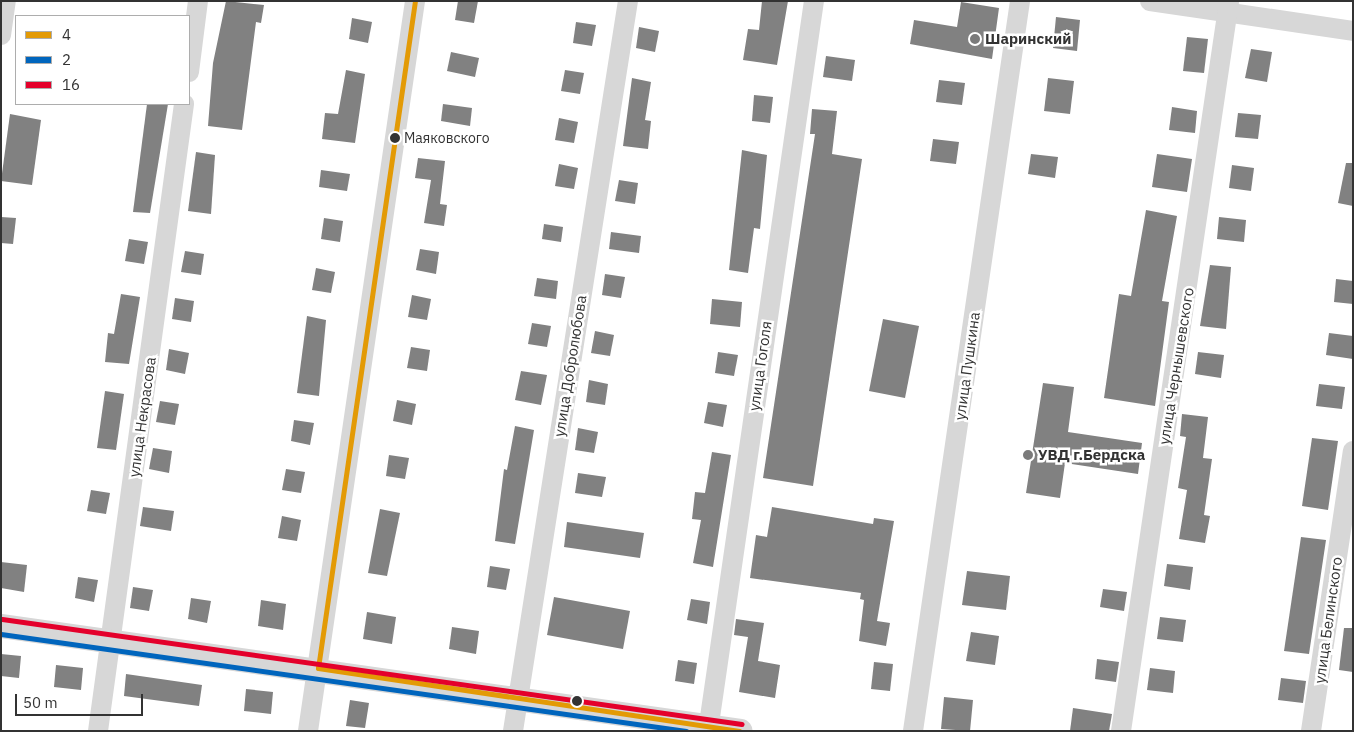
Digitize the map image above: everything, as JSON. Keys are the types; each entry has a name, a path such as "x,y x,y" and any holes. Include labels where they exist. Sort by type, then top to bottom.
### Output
{"street":[{"path":"1,35 6,1"},
{"path":"190,64 198,1"},
{"path":"308,731 415,1"},
{"name":"улица Добролюбова","path":"513,731 628,1"},
{"name":"улица Гоголя","path":"708,728 814,1"},
{"name":"улица Пушкина","path":"913,731 1020,1"},
{"path":"1150,1 1229,7 1353,31"},
{"name":"улица Чернышевского","path":"1121,731 1229,7"},
{"name":"улица Некрасова","path":"98,731 112,641 184,105"},
{"name":"улица Белинского","path":"1311,731 1353,451"},
{"path":"1,626 318,668 708,728 741,731"}],"building":[{"path":"226,1 264,5 261,23 256,22 242,130 208,126 213,63"},
{"path":"458,1 478,1 474,23 455,20"},
{"path":"762,1 788,1 777,65 743,60 748,29 759,30"},
{"name":"Шаринский","path":"961,2 999,8 992,59 910,44 914,20 957,27"},
{"path":"1056,17 1080,20 1077,51 1053,48"},
{"path":"352,18 372,22 368,43 349,39"},
{"path":"576,22 596,25 592,46 573,43"},
{"path":"639,27 659,31 655,52 636,48"},
{"path":"1187,37 1208,39 1204,73 1183,71"},
{"path":"1251,49 1272,52 1267,82 1245,78"},
{"path":"451,52 479,58 475,77 447,71"},
{"path":"826,56 855,60 852,81 823,77"},
{"path":"346,70 365,74 355,143 322,139 325,113 338,114"},
{"path":"565,70 584,73 580,94 561,91"},
{"path":"632,78 651,82 645,120 651,121 648,149 623,146"},
{"path":"1048,78 1074,81 1070,114 1044,111"},
{"path":"939,80 965,83 962,105 936,102"},
{"path":"754,95 773,97 770,123 752,121"},
{"path":"443,104 472,108 470,126 441,121"},
{"path":"147,105 168,105 150,213 133,212"},
{"path":"1172,107 1197,111 1195,133 1169,130"},
{"path":"812,109 837,111 832,154 862,159 813,486 763,478 815,134 810,134"},
{"path":"1238,113 1261,115 1258,139 1235,137"},
{"path":"10,114 41,120 32,185 1,181"},
{"path":"559,118 578,122 574,143 555,140"},
{"path":"933,139 959,142 956,164 930,161"},
{"path":"742,150 767,155 760,229 754,228 748,273 729,270"},
{"path":"196,152 215,155 211,214 188,211"},
{"path":"1031,154 1058,157 1055,178 1028,174"},
{"path":"1157,154 1192,159 1187,192 1152,187"},
{"path":"418,158 445,161 440,204 447,205 444,226 424,223 431,180 415,178"},
{"path":"1346,163 1353,163 1353,206 1338,203"},
{"path":"559,164 578,168 574,189 555,186"},
{"path":"1232,165 1254,168 1251,191 1229,188"},
{"path":"321,170 350,174 347,191 319,187"},
{"path":"619,180 638,183 635,204 615,201"},
{"path":"1146,210 1177,216 1162,301 1169,302 1155,406 1104,398 1119,294 1131,296"},
{"path":"1,217 16,218 13,244 1,243"},
{"path":"1219,217 1246,220 1244,242 1217,239"},
{"path":"324,218 343,221 340,242 321,239"},
{"path":"544,224 563,227 561,242 542,239"},
{"path":"611,232 641,236 639,253 609,249"},
{"path":"129,239 148,242 144,264 125,261"},
{"path":"420,249 439,252 436,274 416,270"},
{"path":"185,251 204,254 201,275 181,272"},
{"path":"1210,265 1231,267 1226,329 1200,326"},
{"path":"316,268 335,272 331,293 312,290"},
{"path":"605,274 625,277 621,298 602,295"},
{"path":"537,278 558,281 556,299 534,296"},
{"path":"1336,279 1353,281 1353,304 1334,302"},
{"path":"121,294 140,297 129,364 105,362 108,333 114,334"},
{"path":"412,295 431,299 427,320 408,317"},
{"path":"175,298 194,301 191,322 172,319"},
{"path":"712,299 742,302 740,327 710,324"},
{"path":"307,316 326,320 319,396 297,393"},
{"path":"883,319 919,326 905,398 869,391"},
{"path":"532,323 551,326 547,347 528,344"},
{"path":"595,331 614,335 610,356 591,353"},
{"path":"1329,333 1353,336 1353,359 1326,355"},
{"path":"411,347 430,350 427,371 407,368"},
{"path":"169,349 189,353 185,374 166,370"},
{"path":"718,352 738,355 734,376 715,373"},
{"path":"1198,352 1224,355 1221,378 1195,374"},
{"path":"521,371 547,375 541,405 515,400"},
{"path":"589,380 608,384 605,405 586,402"},
{"path":"1043,383 1074,387 1068,432 1142,443 1138,474 1065,463 1060,498 1026,493"},
{"path":"1319,384 1345,387 1342,409 1316,406"},
{"path":"105,391 124,394 116,450 97,448"},
{"path":"397,400 416,404 412,425 393,421"},
{"path":"160,401 179,404 175,425 156,422"},
{"path":"708,402 727,405 723,427 704,423"},
{"path":"1182,414 1208,417 1203,458 1212,459 1204,515 1210,516 1205,543 1179,539 1187,490 1178,488 1186,437 1180,436"},
{"path":"294,420 314,423 310,445 291,441"},
{"path":"515,426 534,430 515,544 495,541 504,469 507,470"},
{"path":"578,428 598,432 594,453 575,450"},
{"path":"1312,438 1338,441 1328,510 1302,506"},
{"path":"153,448 172,451 169,473 149,469"},
{"path":"712,452 731,455 713,567 693,563 701,520 692,519 695,492 705,493"},
{"path":"389,455 409,458 405,479 386,476"},
{"path":"286,469 305,472 301,493 282,490"},
{"path":"578,473 606,477 602,497 575,493"},
{"path":"91,490 110,493 106,514 87,511"},
{"path":"143,507 174,511 171,531 140,526"},
{"path":"772,507 873,524 874,518 894,521 877,621 890,623 886,646 859,641 864,600 860,599 861,593 750,578 756,535 767,537"},
{"path":"380,509 400,513 387,576 368,573"},
{"path":"282,516 301,520 297,541 278,538"},
{"path":"567,522 644,533 640,558 564,547"},
{"path":"1301,537 1326,540 1309,654 1284,651"},
{"path":"1,562 27,565 24,592 1,588"},
{"path":"1167,564 1193,567 1190,590 1164,586"},
{"path":"490,566 510,569 506,590 487,587"},
{"path":"967,571 1010,576 1006,610 962,605"},
{"path":"78,577 98,580 94,602 75,598"},
{"path":"133,587 153,590 149,611 130,608"},
{"path":"1103,589 1127,592 1124,611 1100,607"},
{"path":"554,597 630,611 623,649 547,635"},
{"path":"191,598 211,601 207,623 188,619"},
{"path":"691,599 710,602 707,624 687,620"},
{"path":"261,600 286,604 283,630 258,626"},
{"path":"367,612 396,617 392,644 363,639"},
{"path":"1160,617 1186,620 1183,642 1157,639"},
{"path":"736,619 764,623 758,661 780,665 775,698 739,692 748,637 734,635"},
{"path":"452,627 479,631 476,654 449,649"},
{"path":"1344,628 1353,628 1353,672 1339,670"},
{"path":"971,632 999,636 995,665 966,661"},
{"path":"1,654 21,656 19,678 1,676"},
{"path":"1097,659 1119,662 1116,682 1095,679"},
{"path":"678,660 697,663 694,684 675,681"},
{"path":"874,662 893,664 890,691 871,689"},
{"path":"56,665 83,668 81,690 54,687"},
{"path":"1150,668 1175,671 1173,693 1147,690"},
{"path":"126,674 202,685 199,706 124,696"},
{"path":"1281,678 1306,681 1303,703 1278,700"},
{"path":"246,689 273,692 271,714 244,711"},
{"path":"944,697 973,700 970,731 941,729"},
{"path":"350,700 369,703 365,728 346,726"},
{"path":"1073,708 1112,714 1109,731 1070,731"}],"transit line":[{"name":"4","path":"318,668 415,1"},
{"name":"16","path":"2,619 742,724"},
{"name":"2","path":"1,634 686,731"},
{"name":"4","path":"318,668 739,731"}],"place":[{"name":"Шаринский","path":"975,39"},
{"name":"Маяковского","path":"395,138"},
{"name":"УВД г.Бердска","path":"1028,455"}]}
